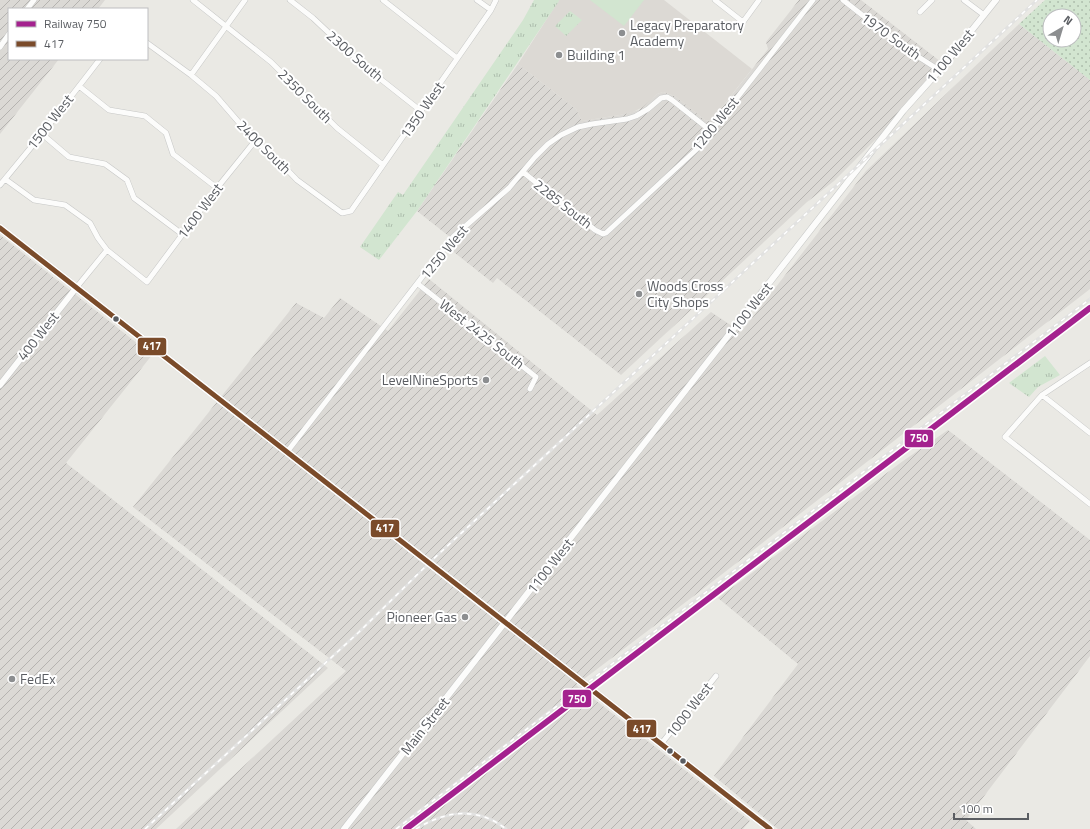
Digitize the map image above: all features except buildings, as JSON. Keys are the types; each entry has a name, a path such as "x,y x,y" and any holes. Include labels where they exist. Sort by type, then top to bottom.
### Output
{"main road":[{"path":"0,228 770,829"}],"street":[{"path":"28,8 34,0"},
{"name":"2350 South","path":"193,0 271,62 337,128 383,165"},
{"path":"148,44 191,75 245,0"},
{"name":"2300 South","path":"290,0 313,18 364,66 421,111"},
{"path":"383,0 458,58"},
{"path":"477,0 490,10"},
{"name":"1350 West","path":"342,213 351,211 458,58 496,0"},
{"path":"715,0 743,22 759,0"},
{"name":"1200 West","path":"603,234 609,231 692,153 711,131 813,0"},
{"name":"1970 South","path":"843,0 906,49 939,70"},
{"path":"920,12 932,0"},
{"path":"964,0 984,15"},
{"name":"1100 West","path":"505,622 903,111 939,70 996,0"},
{"path":"0,48 8,36"},
{"name":"1500 West","path":"0,185 99,60"},
{"name":"2400 South","path":"191,75 216,96 255,141 276,158 297,180 342,213"},
{"path":"79,86 109,110 145,116 166,133 173,154 217,188"},
{"name":"1250 West","path":"287,452 453,237 509,188 541,150 561,135 578,127 632,118 645,112 663,97 667,97 672,100 711,131"},
{"path":"42,134 69,157 105,164 127,180 134,198 182,234"},
{"name":"1400 West","path":"107,250 147,282 217,188 255,141"},
{"name":"2285 South","path":"523,172 595,230 603,234"},
{"path":"5,179 34,200 65,205 90,223 98,238 107,250 76,288"},
{"name":"West 2425 South","path":"418,284 536,377 530,388"},
{"name":"400 West","path":"0,385 76,288"},
{"path":"1090,363 1042,395 1005,437 1090,504"},
{"path":"1042,395 1090,433"},
{"name":"Main Street","path":"344,829 505,622"},
{"name":"1000 West","path":"661,744 716,676"}],"shaded area":[{"path":"0,0 105,0 99,8 8,8 8,60 58,60 0,134"},
{"name":"Legacy Preparatory Academy","path":"559,0 664,0 752,69 711,121 705,120 675,96 663,92 657,94 643,107 633,112 582,121 576,109 518,64"},
{"path":"799,0 861,0 941,62 880,135 834,181 807,202 621,375 497,278 493,283 450,249 455,241 417,211 518,64 576,109 582,121 620,115 639,110 657,94 663,92 675,96 705,120 709,121 713,119 768,49 766,42"},
{"path":"1019,24 1042,42 1042,48 1049,48 1090,80 1090,289 699,592 576,685 750,821 743,829 176,829 346,671 133,507 296,303 324,318 340,298 388,331 429,279 597,415 711,312 741,332 866,171"},
{"path":"0,235 152,355 66,463 328,668 156,829 0,829"},
{"path":"948,430 1090,540 1090,656 966,820 976,829 778,829 714,776 798,664 718,598 903,461"}],"green space":[{"path":"534,0 559,1 417,211 379,260 360,247 398,192 403,195 523,20"},
{"path":"590,0 644,0 624,26"},
{"path":"1045,0 1090,0 1090,80 1049,48 1082,48 1082,8 1042,8 1042,42 1019,24"},
{"path":"570,11 582,20 566,36 555,26"},
{"path":"1045,356 1060,375 1038,387 1029,397 1009,383"}],"railway":[{"path":"145,829 359,632 429,563 1037,0"},
{"path":"396,829 1090,299"},
{"path":"967,402 987,383"},
{"path":"416,829 438,818 461,814 472,814 484,817 506,829"}],"rail line":[{"name":"750","path":"406,829 1090,308"}],"transit line":[{"name":"417","path":"0,228 770,829"}],"place":[{"name":"Legacy Preparatory Academy","path":"622,33"},
{"name":"Building 1","path":"559,55"},
{"name":"Woods Cross City Shops","path":"639,294"},
{"name":"LevelNineSports","path":"486,380"},
{"name":"Pioneer Gas","path":"465,617"},
{"name":"FedEx","path":"12,679"}]}
